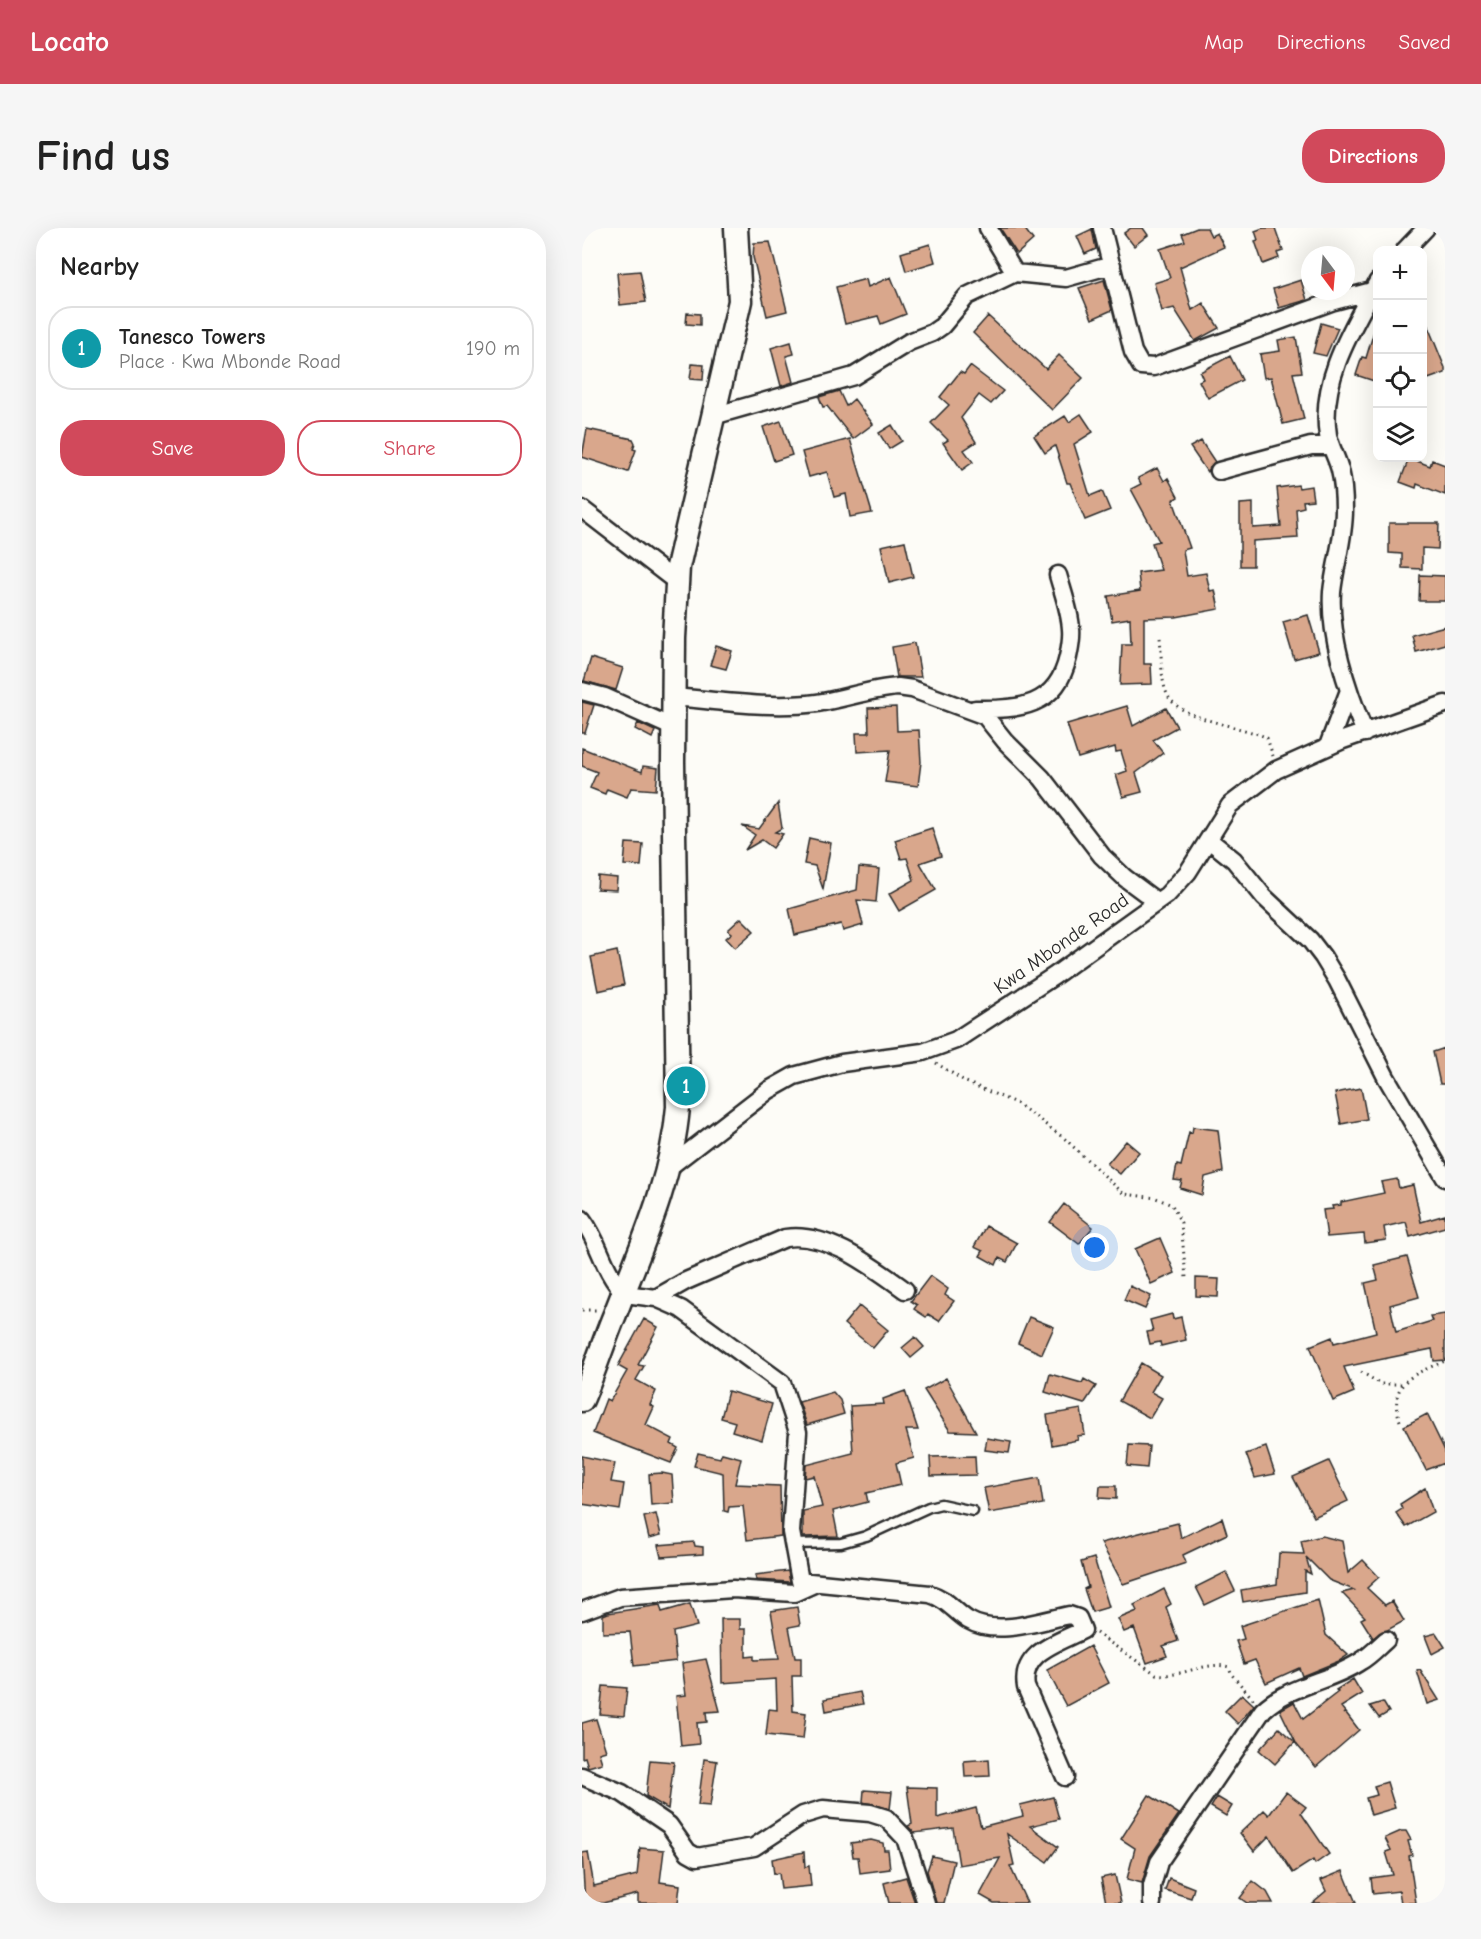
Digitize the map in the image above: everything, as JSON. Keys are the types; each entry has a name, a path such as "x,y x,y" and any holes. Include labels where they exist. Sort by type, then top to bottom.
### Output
{"street":[{"path":"582,1400 625,1294 668,1168 678,1107 674,697 678,583 682,541 740,301 736,228"},
{"path":"988,228 1015,273"},
{"path":"1102,228 1132,352 1136,361 1149,368 1373,287"},
{"path":"1409,246 1426,228"},
{"path":"713,416 854,376 909,342 932,333 967,297 1015,273 1066,278 1112,265"},
{"path":"1365,733 1348,693 1339,654 1332,604 1333,586 1342,544 1344,507 1340,470 1331,446 1327,422 1332,377 1353,325 1373,290"},
{"path":"1219,471 1311,446 1331,446"},
{"path":"582,509 678,583"},
{"path":"974,709 1008,710 1044,698 1058,684 1066,667 1071,641 1069,614 1058,575"},
{"path":"674,697 760,705 795,705 817,703 898,687 912,688 974,709 988,718 1005,741 1042,778 1108,862 1156,901"},
{"path":"582,691 605,697 674,728"},
{"path":"1328,746 1348,693"},
{"name":"Kwa Mbonde Road","path":"668,1168 768,1090 794,1076 842,1063 923,1052 939,1048 966,1034 1054,976 1167,895 1188,872 1230,805 1276,770 1328,746 1445,704"},
{"path":"1209,840 1234,860 1264,897 1310,940 1323,957 1386,1077 1445,1178"},
{"path":"582,1219 595,1240 606,1271 625,1294 656,1298 681,1309 782,1383 798,1439 791,1513 792,1544 800,1581 930,1594 949,1602 968,1620 991,1628 1072,1615 1078,1618 1083,1630 1038,1653 1030,1662 1024,1676 1026,1687 1065,1777"},
{"path":"656,1298 711,1270 785,1238 797,1236 808,1236 843,1251 875,1269 905,1290"},
{"path":"582,1611 620,1597 733,1589 794,1593 814,1584"},
{"path":"1152,1903 1152,1886 1159,1862 1263,1710 1273,1701 1296,1688 1362,1661 1386,1640"},
{"path":"582,1776 622,1793 669,1825 688,1852 697,1857 754,1847 803,1815 823,1809 870,1813 886,1818 905,1838 926,1903"}],"lane":[{"path":"792,1544 841,1543 866,1536 929,1507 941,1504 973,1511"}],"path":[{"path":"1160,638 1165,690 1171,701 1210,721 1245,729 1267,738 1276,770"},
{"path":"923,1052 948,1073 1018,1104 1065,1139 1124,1194 1156,1198 1172,1205 1181,1223 1186,1278"},
{"path":"1360,1372 1381,1384 1402,1384 1445,1361"},
{"path":"1400,1421 1395,1400 1402,1384"},
{"path":"1083,1630 1099,1634 1156,1674 1165,1676 1214,1666 1229,1667 1232,1675 1263,1710"}],"building":[{"path":"1000,228 1024,228 1033,240 1017,254"},
{"path":"1131,228 1143,228 1148,235 1134,246 1124,233"},
{"path":"1197,228 1207,228 1211,236 1217,233 1224,247 1180,267 1192,310 1203,303 1219,328 1195,341 1174,308 1162,311 1154,283 1170,278 1160,249 1185,241 1182,234"},
{"path":"1275,228 1283,251 1277,253 1279,258 1263,264 1255,241 1258,240 1255,231"},
{"path":"1092,229 1096,249 1085,254 1077,236"},
{"path":"770,242 787,311 767,316 753,257 754,243"},
{"path":"930,244 935,262 906,271 901,253"},
{"path":"640,271 646,302 620,305 617,273"},
{"path":"891,277 906,314 881,324 878,316 845,324 836,287 866,279 868,287"},
{"path":"1104,280 1112,310 1092,319 1079,288"},
{"path":"1301,280 1301,300 1307,300 1279,308 1273,289"},
{"path":"687,313 700,314 700,325 686,324"},
{"path":"988,316 1046,369 1059,355 1083,378 1052,410 973,333"},
{"path":"1321,323 1338,328 1326,356 1313,353"},
{"path":"1427,324 1445,368 1445,373 1428,379"},
{"path":"1373,335 1373,381 1356,375 1362,357 1366,358"},
{"path":"1296,337 1302,372 1293,373 1304,419 1283,424 1271,377 1264,378 1260,354 1280,351 1278,340"},
{"path":"791,342 794,354 786,356 793,382 781,386 771,348"},
{"path":"1230,356 1242,380 1208,398 1199,381 1203,379 1200,372"},
{"path":"692,364 704,365 703,380 690,379"},
{"path":"970,366 1003,391 991,404 979,395 961,418 976,442 964,450 973,462 962,470 943,443 948,440 931,423 949,405 940,397 960,372 964,374"},
{"path":"839,391 846,406 854,399 873,424 853,439 827,406 823,407 819,397"},
{"path":"1081,414 1093,432 1074,444 1090,496 1102,491 1110,510 1085,520 1070,483 1067,483 1055,446 1045,453 1034,436 1065,416 1069,422"},
{"path":"781,421 792,455 774,461 763,427"},
{"path":"892,425 902,441 889,449 879,433"},
{"path":"587,429 633,439 635,443 633,449 636,450 628,472 582,457"},
{"path":"850,439 872,513 850,517 846,494 834,497 827,472 809,477 802,452"},
{"path":"1201,441 1215,462 1207,472 1190,447"},
{"path":"1432,460 1445,465 1445,495 1417,484 1416,488 1400,482 1408,462 1420,462 1430,466"},
{"path":"1157,468 1164,481 1168,478 1178,497 1173,500 1190,548 1183,550 1187,576 1206,573 1210,591 1215,590 1219,609 1176,617 1144,618 1144,664 1151,664 1152,684 1120,685 1122,644 1131,644 1130,618 1112,621 1108,596 1140,591 1138,573 1161,570 1152,543 1159,541 1131,489 1141,484 1138,478"},
{"path":"1298,485 1299,488 1311,486 1313,500 1303,501 1304,507 1296,509 1298,538 1253,541 1253,566 1240,566 1240,504 1253,503 1253,528 1281,526 1277,488"},
{"path":"1389,523 1439,523 1438,549 1422,548 1422,569 1402,568 1402,554 1389,553"},
{"path":"905,541 913,577 889,583 881,546"},
{"path":"1420,575 1445,576 1445,601 1419,601"},
{"path":"1308,615 1319,652 1294,659 1283,622"},
{"path":"1445,626 1445,644 1416,652 1412,635"},
{"path":"915,643 921,677 897,677 892,647"},
{"path":"716,646 732,651 726,669 710,665"},
{"path":"591,658 623,668 616,690 584,681"},
{"path":"582,702 594,705 585,733 582,733"},
{"path":"1127,706 1133,726 1166,708 1177,727 1153,740 1163,753 1136,773 1142,792 1123,797 1116,775 1127,771 1121,751 1116,752 1115,747 1078,758 1067,724"},
{"path":"896,707 897,731 919,730 921,762 918,786 885,782 890,750 857,752 856,733 869,733 868,708"},
{"path":"638,723 655,731 652,738 635,729"},
{"path":"582,748 642,772 643,766 658,768 656,790 631,788 627,797 607,789 605,794 590,788 597,772 582,766"},
{"path":"778,803 782,828 775,832 783,834 773,848 762,840 745,850 755,835 742,826 759,829"},
{"path":"932,828 941,856 920,863 936,890 899,911 889,894 914,880 907,858 901,859 895,840"},
{"path":"809,838 831,843 823,889 815,866 804,864"},
{"path":"626,843 643,844 641,866 624,865"},
{"path":"859,867 879,869 876,902 857,900 863,925 843,931 841,924 795,935 789,909 857,890"},
{"path":"598,876 617,878 616,890 597,889"},
{"path":"741,918 754,931 735,948 726,938 732,933 728,930"},
{"path":"617,951 624,985 598,991 591,957"},
{"path":"1445,1048 1445,1084 1440,1084 1433,1052"},
{"path":"1361,1088 1367,1119 1341,1124 1335,1093"},
{"path":"1193,1127 1218,1130 1223,1172 1205,1177 1202,1195 1180,1188 1182,1181 1174,1180 1177,1165 1181,1166 1189,1132 1192,1133"},
{"path":"1126,1141 1139,1152 1120,1174 1107,1164"},
{"path":"1397,1179 1399,1188 1413,1185 1421,1222 1445,1215 1445,1227 1410,1237 1406,1222 1384,1227 1386,1240 1365,1243 1364,1234 1327,1237 1323,1210 1333,1209 1332,1206 1341,1205 1341,1202 1384,1193 1381,1182"},
{"path":"1064,1204 1093,1227 1079,1244 1050,1222"},
{"path":"986,1226 1017,1243 1007,1262 999,1258 996,1265 980,1256 983,1251 974,1247"},
{"path":"1160,1238 1175,1273 1151,1284 1135,1249"},
{"path":"1407,1257 1419,1297 1390,1305 1396,1332 1432,1321 1430,1316 1445,1314 1445,1360 1434,1361 1432,1349 1344,1367 1354,1392 1333,1401 1310,1346 1332,1337 1334,1343 1376,1332 1365,1283 1378,1280 1374,1265"},
{"path":"930,1276 948,1289 945,1295 954,1301 939,1321 928,1314 926,1317 914,1309 917,1305 911,1301"},
{"path":"1196,1278 1219,1279 1218,1297 1196,1296"},
{"path":"1130,1286 1151,1296 1145,1309 1124,1300"},
{"path":"859,1306 888,1330 873,1348 844,1324"},
{"path":"1172,1314 1173,1319 1181,1317 1186,1340 1161,1346 1160,1342 1150,1344 1147,1332 1153,1331 1150,1320"},
{"path":"1029,1317 1054,1327 1042,1354 1018,1343"},
{"path":"644,1319 658,1327 638,1365 644,1366 636,1380 656,1391 650,1405 654,1407 646,1425 673,1439 671,1444 678,1448 671,1463 593,1433 606,1399 610,1401 627,1371 618,1366"},
{"path":"915,1337 924,1347 911,1358 902,1348"},
{"path":"1141,1363 1161,1375 1151,1392 1162,1398 1150,1418 1119,1401"},
{"path":"1050,1374 1082,1383 1084,1379 1096,1386 1084,1404 1045,1392"},
{"path":"946,1378 976,1432 950,1431 924,1390"},
{"path":"728,1391 772,1404 762,1440 732,1431 735,1422 721,1418"},
{"path":"905,1391 918,1430 906,1430 914,1458 896,1463 901,1485 866,1493 868,1502 833,1511 838,1536 803,1537 803,1511 822,1507 814,1476 805,1478 806,1465 853,1453 850,1406 884,1404 883,1399"},
{"path":"833,1392 840,1400 844,1414 807,1425 799,1402"},
{"path":"1081,1409 1085,1435 1077,1436 1078,1440 1052,1445 1047,1415"},
{"path":"1427,1414 1445,1451 1445,1463 1426,1470 1404,1426"},
{"path":"987,1438 1011,1442 1009,1453 985,1450"},
{"path":"1129,1445 1149,1446 1147,1468 1127,1466"},
{"path":"1266,1447 1275,1474 1255,1478 1246,1454"},
{"path":"698,1453 720,1458 722,1453 741,1458 735,1484 780,1486 781,1536 747,1540 743,1506 729,1507 728,1512 724,1511 723,1473 694,1466"},
{"path":"582,1456 615,1463 611,1482 624,1484 620,1510 582,1504"},
{"path":"975,1456 976,1475 931,1476 930,1457"},
{"path":"1329,1461 1348,1501 1314,1517 1293,1477"},
{"path":"649,1474 672,1475 674,1503 651,1505"},
{"path":"1039,1478 1043,1504 989,1513 984,1488"},
{"path":"1100,1486 1116,1486 1116,1499 1099,1498"},
{"path":"1425,1488 1433,1512 1406,1527 1396,1513 1402,1509 1400,1504"},
{"path":"656,1514 661,1535 649,1538 644,1517"},
{"path":"1222,1518 1227,1534 1183,1555 1186,1563 1123,1584 1101,1543 1178,1523 1181,1538"},
{"path":"1322,1536 1342,1541 1348,1573 1363,1560 1379,1577 1367,1588 1385,1605 1392,1601 1404,1621 1373,1638 1361,1619 1365,1617 1342,1593 1354,1590 1329,1580 1306,1557 1311,1574 1305,1571 1305,1592 1243,1602 1241,1590 1277,1584 1279,1553 1304,1554 1301,1541"},
{"path":"694,1542 695,1546 703,1547 703,1554 661,1557 658,1545"},
{"path":"1094,1558 1109,1607 1092,1612 1084,1589 1088,1587 1081,1562"},
{"path":"788,1571 790,1582 756,1580 755,1575"},
{"path":"1226,1572 1235,1591 1205,1605 1196,1587"},
{"path":"1164,1589 1171,1604 1166,1607 1178,1641 1163,1646 1167,1656 1147,1663 1134,1628 1124,1632 1118,1619 1137,1611 1134,1605"},
{"path":"1318,1600 1326,1635 1348,1655 1302,1676 1299,1668 1266,1683 1255,1660 1244,1664 1236,1641 1244,1639 1240,1626"},
{"path":"690,1604 697,1626 673,1632 676,1661 634,1666 630,1632 603,1633 603,1615 608,1613 660,1605 662,1612"},
{"path":"797,1607 800,1625 789,1627 795,1658 801,1658 801,1676 792,1676 793,1711 806,1713 803,1739 766,1735 769,1709 777,1710 776,1679 722,1683 721,1619 740,1619 740,1629 746,1629 746,1657 754,1656 754,1660 779,1659 771,1611"},
{"path":"1436,1633 1445,1647 1432,1654 1425,1636"},
{"path":"1090,1646 1109,1683 1066,1706 1047,1670"},
{"path":"706,1659 720,1711 706,1712 707,1722 697,1723 699,1744 681,1746 676,1696 686,1695 682,1663"},
{"path":"1420,1670 1439,1700 1427,1704 1417,1671"},
{"path":"1353,1679 1362,1694 1341,1707 1345,1712 1343,1714 1346,1713 1359,1730 1316,1767 1297,1745 1280,1710 1294,1702 1303,1719 1338,1692 1336,1690"},
{"path":"603,1686 627,1688 624,1716 600,1714"},
{"path":"860,1692 863,1704 826,1711 824,1699"},
{"path":"1242,1694 1254,1705 1238,1724 1225,1711"},
{"path":"1383,1702 1389,1712 1379,1718 1370,1706"},
{"path":"596,1719 606,1751 599,1753 602,1763 588,1767 585,1757 582,1758 582,1723"},
{"path":"1279,1728 1295,1742 1275,1764 1259,1750"},
{"path":"704,1759 717,1761 710,1806 698,1805"},
{"path":"989,1759 990,1776 965,1777 964,1761"},
{"path":"650,1760 674,1762 668,1809 646,1796"},
{"path":"1387,1782 1395,1808 1371,1815 1366,1798 1377,1795 1374,1786"},
{"path":"907,1787 937,1788 937,1818 976,1808 981,1827 1023,1816 1020,1805 1053,1797 1059,1819 1030,1826 1058,1847 1047,1862 1007,1834 1014,1865 1010,1866 1027,1903 994,1903 980,1895 1000,1858 959,1865 953,1828 914,1833 908,1826 912,1824"},
{"path":"864,1790 892,1792 890,1809 863,1802"},
{"path":"1286,1792 1306,1807 1301,1813 1329,1854 1315,1864 1313,1860 1293,1873 1269,1836 1254,1851 1240,1833 1264,1810 1269,1815"},
{"path":"1149,1795 1179,1814 1150,1856 1142,1883 1127,1879 1135,1848 1121,1839"},
{"path":"1217,1797 1232,1806 1226,1816 1211,1807"},
{"path":"1406,1831 1411,1840 1408,1841 1412,1855 1409,1856 1416,1903 1401,1903 1399,1891 1373,1894 1371,1878 1393,1875 1386,1852 1391,1850 1385,1838"},
{"path":"871,1840 883,1843 884,1850 888,1850 890,1869 860,1873 858,1857 853,1857 851,1843"},
{"path":"640,1848 664,1850 660,1882 680,1885 678,1903 638,1903 638,1894 603,1903 585,1903 582,1853 588,1852 594,1886 637,1875"},
{"path":"804,1852 805,1867 809,1866 811,1886 781,1889 779,1873 774,1874 772,1859"},
{"path":"932,1856 954,1861 944,1903 936,1903 927,1871"},
{"path":"1343,1871 1356,1903 1312,1903 1326,1891 1321,1880"},
{"path":"1115,1875 1121,1903 1106,1903 1101,1878"},
{"path":"906,1877 915,1903 889,1903 884,1883"},
{"path":"1169,1878 1194,1888 1191,1898 1165,1890"},
{"path":"1253,1881 1267,1892 1273,1903 1247,1903 1240,1898"}],"place":[{"name":"Tanesco Towers","path":"686,1086"}]}
